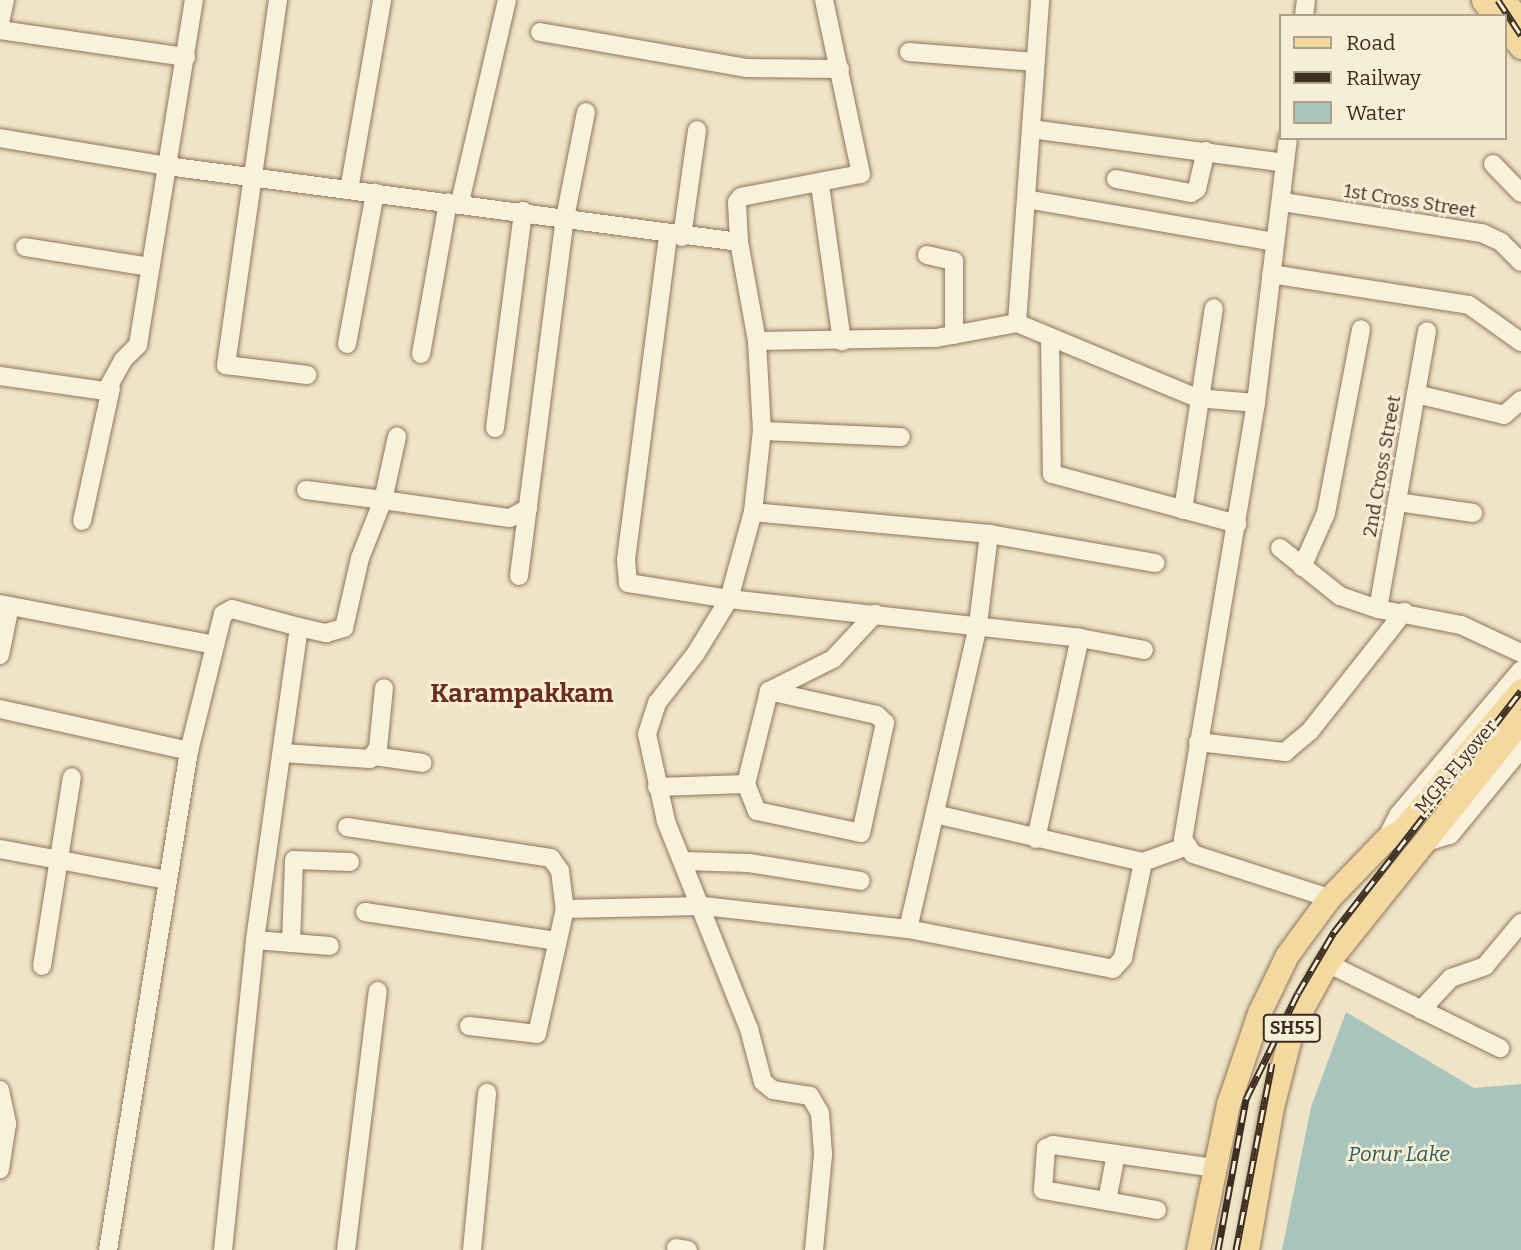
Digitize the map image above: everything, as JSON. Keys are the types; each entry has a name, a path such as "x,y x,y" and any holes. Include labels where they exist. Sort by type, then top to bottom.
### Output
{"main road":[{"path":"1503,0 1521,21"},
{"path":"1507,30 1521,47"},
{"name":"MGR FLyover","path":"1423,844 1437,808 1521,690"},
{"name":"MGR FLyover","path":"1386,839 1437,808 1521,721"},
{"name":"SH55","path":"1198,1250 1228,1104 1259,1013 1287,955 1329,898 1386,839"},
{"name":"SH55","path":"1247,1250 1272,1107 1293,1025 1327,963 1423,844"}],"street":[{"path":"0,23 5,0"},
{"path":"82,521 111,388 123,359 138,345 194,0"},
{"path":"278,0 226,365 307,375"},
{"path":"349,190 382,0"},
{"path":"422,354 454,202 507,0"},
{"path":"814,1250 823,1154 820,1113 810,1096 773,1090 763,1083 749,1029 657,787 649,754 650,717 729,599 753,512 762,431 757,341 735,208 741,197 820,184 861,174 841,69 824,0"},
{"path":"1017,323 1040,0"},
{"path":"0,30 186,57"},
{"path":"540,32 746,68 841,69"},
{"path":"909,52 1036,62"},
{"path":"519,576 565,218 586,112"},
{"path":"1031,129 1285,163"},
{"path":"697,130 675,236 624,575 636,587 978,625 1080,638 1144,650"},
{"path":"0,138 167,166 523,211 675,236 739,242"},
{"path":"1185,847 1198,742 1256,402 1275,243 1283,202 1288,140"},
{"path":"1116,179 1191,194 1197,189 1206,151"},
{"path":"1493,164 1521,193"},
{"path":"820,184 842,341"},
{"path":"348,344 375,193"},
{"path":"1026,199 1275,243"},
{"name":"1st Cross Street","path":"1283,202 1482,233 1501,242 1521,262"},
{"path":"495,428 523,211"},
{"path":"25,247 150,267"},
{"path":"928,255 954,261 954,335"},
{"path":"1271,274 1469,305 1518,332"},
{"path":"1183,510 1197,398 1214,308"},
{"path":"757,341 842,341 954,335 1017,323 1197,398 1256,402"},
{"path":"1302,567 1326,513 1361,329"},
{"name":"2nd Cross Street","path":"1378,609 1427,331"},
{"path":"1049,337 1052,474 1237,524"},
{"path":"0,376 100,392 111,388"},
{"path":"1416,394 1504,415 1521,400"},
{"path":"762,431 901,437"},
{"path":"108,1250 190,751 223,614 229,609 326,634 344,628 360,558 383,500 397,437"},
{"path":"306,490 510,518 528,508"},
{"path":"1397,502 1474,513"},
{"path":"753,512 989,534 1156,563"},
{"path":"908,929 978,625 989,534"},
{"path":"1280,548 1340,596 1378,609 1461,625 1521,653"},
{"path":"0,656 5,605 214,645"},
{"path":"1198,742 1285,752 1310,731 1404,612"},
{"path":"769,691 877,715 885,723 861,833 757,811 746,785 769,691 833,659 875,614"},
{"path":"223,1250 256,940 299,627"},
{"path":"1036,839 1080,638"},
{"path":"1386,839 1399,814 1521,670"},
{"path":"283,753 370,760 374,756 384,688"},
{"path":"0,709 190,751"},
{"path":"1423,844 1450,835 1521,749"},
{"path":"374,756 423,763"},
{"path":"42,966 72,777"},
{"path":"657,787 746,785"},
{"path":"935,814 1143,862 1185,847 1231,868 1329,898"},
{"path":"347,827 551,858 560,871 565,909 537,1034 469,1026"},
{"path":"0,849 167,880"},
{"path":"291,943 294,860 350,862"},
{"path":"684,861 749,863 861,881"},
{"path":"565,909 703,906 908,929 1113,970 1123,958 1143,862"},
{"path":"365,912 556,941"},
{"path":"1421,1010 1451,978 1485,966 1521,923"},
{"path":"256,940 330,946"},
{"path":"1327,963 1500,1048"},
{"path":"346,1250 378,991"},
{"path":"0,1090 7,1124 0,1170"},
{"path":"472,1250 487,1093"},
{"path":"1157,1210 1041,1189 1046,1148 1053,1145 1215,1168"},
{"path":"1107,1201 1116,1154"}],"water":[{"name":"Porur Lake","path":"1346,1012 1474,1088 1521,1084 1521,1250 1282,1250 1311,1107"}],"railway":[{"path":"1498,0 1521,35"},
{"path":"1218,1250 1246,1099 1298,993 1334,932 1521,691"},
{"path":"1236,1250 1272,1063"}],"district":[{"name":"Karampakkam","path":"522,694"}]}
